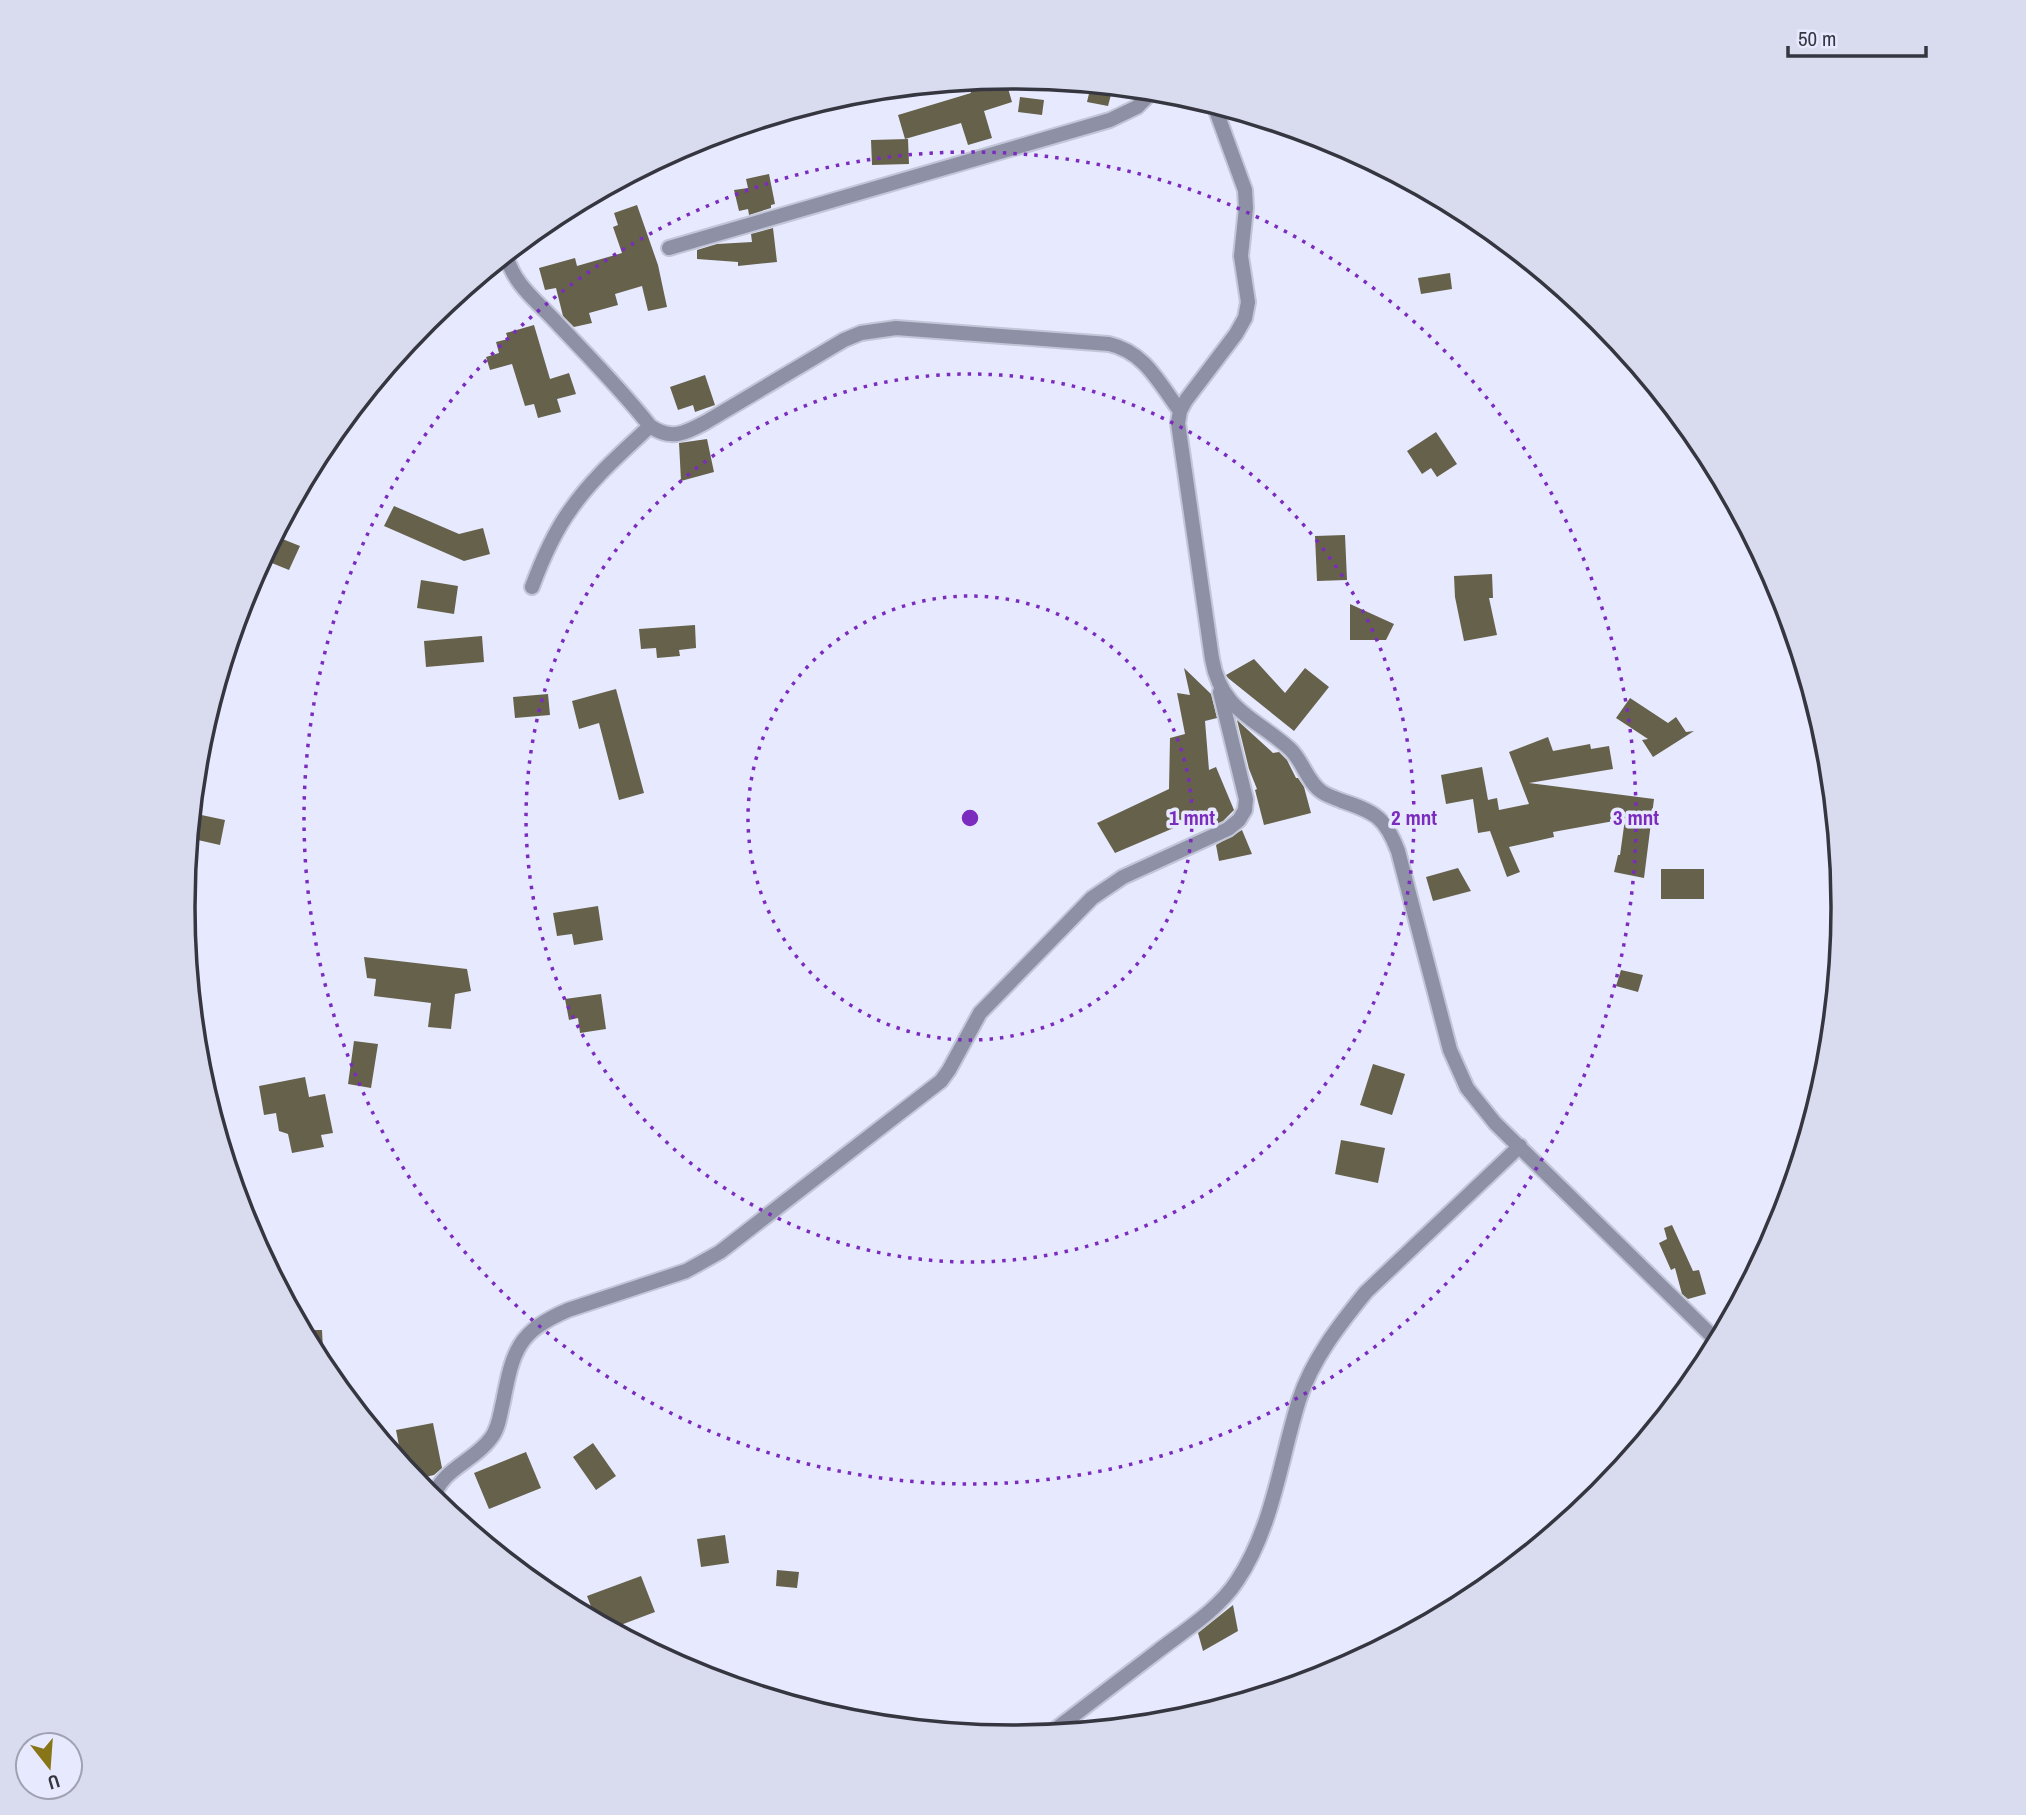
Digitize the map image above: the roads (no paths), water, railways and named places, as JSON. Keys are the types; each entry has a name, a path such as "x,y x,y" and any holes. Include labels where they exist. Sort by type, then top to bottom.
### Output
{"street":[{"path":"669,248 1111,120 1137,107 1144,100"},
{"path":"437,1489 441,1481 491,1439 499,1417 511,1361 526,1336 551,1317 686,1271 720,1252 941,1080 980,1013 1093,898 1123,877 1215,836 1239,820 1245,810 1246,799 1214,673 1178,423 1180,411 1236,334 1248,302 1241,256 1245,190 1218,115"},
{"path":"509,263 520,286 552,317 650,426 669,436 687,432 844,340 860,333 896,328 1124,347 1144,362 1180,411"},
{"path":"532,587 541,561 570,510 599,474 650,426"},
{"path":"1218,684 1225,696 1244,716 1292,750 1317,788 1324,794 1368,810 1385,822 1398,851 1450,1050 1467,1088 1520,1146 1711,1335"},
{"path":"1062,1724 1198,1620 1237,1582 1261,1534 1300,1399 1322,1352 1366,1292 1520,1146"}]}
